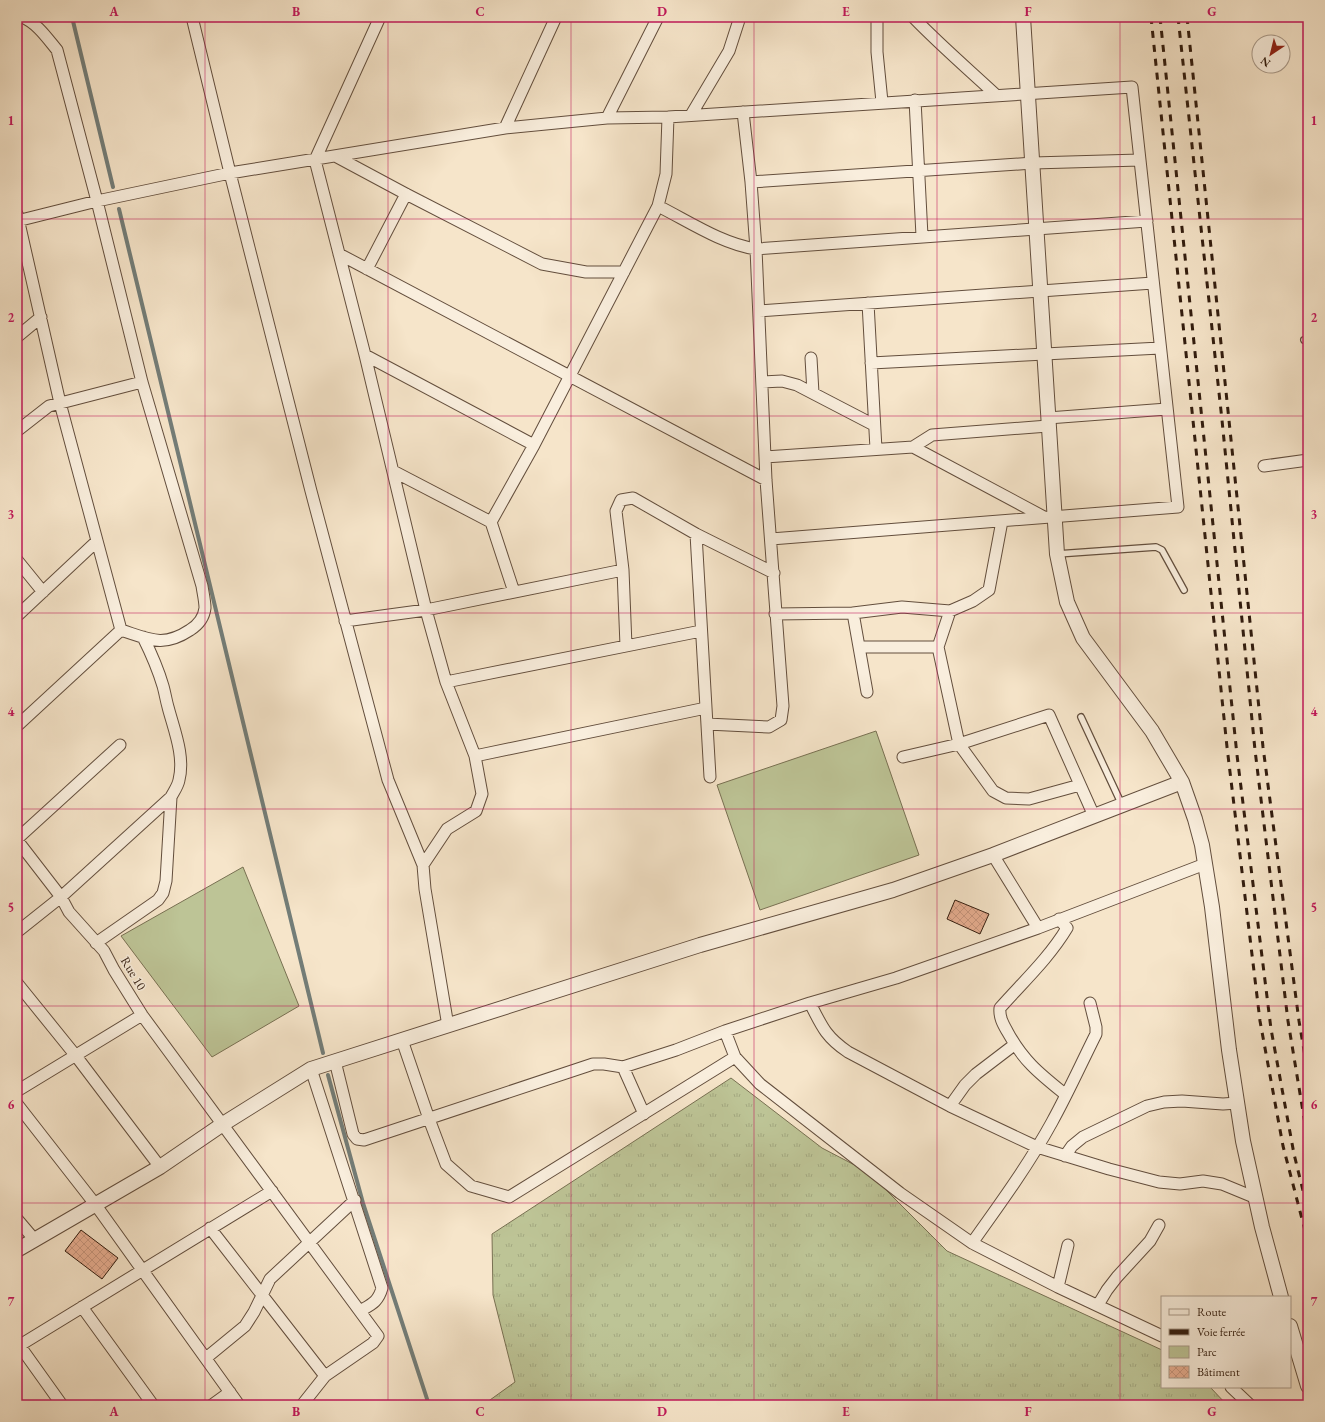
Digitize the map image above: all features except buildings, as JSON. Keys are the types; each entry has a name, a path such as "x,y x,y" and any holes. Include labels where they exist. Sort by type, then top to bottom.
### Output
{"street":[{"path":"22,17 28,19 43,33 57,50 142,382 202,586 205,608 201,620 180,636 169,640 154,640 121,630"},
{"path":"192,17 230,174 345,621 388,780 423,865 425,889 448,1026"},
{"path":"380,17 315,160 365,356 426,610 446,682 475,756 482,794 476,812 447,829 423,865"},
{"path":"504,128 556,17"},
{"path":"607,118 658,17"},
{"path":"691,115 730,51 740,17"},
{"path":"877,17 877,52 882,102"},
{"path":"913,17 996,95"},
{"path":"1023,17 1029,93 1048,422 1049,517 1067,602 1083,638 1152,731 1182,782 1202,844 1212,907 1229,1050 1243,1141 1262,1227 1282,1296"},
{"path":"121,630 60,403 18,218 230,174 504,128 607,118 743,112 1132,87 1178,507 771,539"},
{"path":"915,100 922,236"},
{"path":"707,724 769,726 781,720 783,706 766,480 756,249 751,182 743,112"},
{"path":"491,522 571,376 658,206 666,174 668,116"},
{"path":"337,157 542,264 586,272 624,272"},
{"path":"751,182 1033,163 1140,160"},
{"path":"367,269 406,194"},
{"path":"658,206 728,242 742,247 756,249 1147,221"},
{"path":"339,254 766,480"},
{"path":"759,311 1153,283"},
{"path":"868,303 876,449"},
{"path":"17,337 41,317"},
{"path":"871,363 1160,348"},
{"path":"365,356 534,445"},
{"path":"811,358 813,393"},
{"path":"762,382 782,381 797,385 874,425"},
{"path":"17,431 50,406 142,382"},
{"path":"766,457 913,447 932,435 1167,409"},
{"path":"913,447 1049,517"},
{"path":"1264,466 1308,460"},
{"path":"393,471 491,522 514,592"},
{"path":"626,646 623,570 616,511 621,500 633,498 696,534 774,573"},
{"path":"775,614 853,613 902,607 950,611 973,601 989,590 1002,521"},
{"path":"696,534 710,777"},
{"path":"17,616 97,541"},
{"path":"17,560 43,592"},
{"path":"345,621 426,610 623,570"},
{"path":"950,611 938,647 959,744 993,791 1006,798 1029,799 1080,785"},
{"path":"853,613 868,692"},
{"path":"17,726 121,630"},
{"path":"446,682 702,631"},
{"path":"96,943 158,900 163,893 166,881 171,797 179,779 180,762 176,734 167,706 163,686 150,650 143,637"},
{"path":"859,647 938,647"},
{"path":"475,756 706,708"},
{"path":"903,757 959,744 1049,715 1094,816"},
{"path":"17,840 120,745"},
{"path":"17,1250 160,1167 223,1124 311,1069 700,945 893,890 993,855 1182,782"},
{"path":"17,932 61,897 171,797"},
{"name":"Rue 10","path":"17,840 61,897 69,912 104,951 142,1015 378,1336 373,1343 325,1376"},
{"path":"993,855 1038,928"},
{"path":"335,1061 353,1134 357,1139 364,1140 593,1064 604,1064 623,1068 725,1031 810,1003 896,978 1038,928 1205,864"},
{"path":"1059,919 1067,928 1061,938 1044,960 1000,1008 999,1013 1014,1045 1022,1056 1036,1071 1066,1095"},
{"path":"17,983 76,1056 160,1167"},
{"path":"810,1003 824,1030 834,1043 848,1052 950,1106 1037,1147 1109,1169 1159,1182 1180,1184 1203,1181 1222,1184 1256,1198"},
{"path":"972,1243 1018,1179 1052,1122 1066,1095 1096,1034 1096,1027 1090,1004"},
{"path":"17,1091 142,1015"},
{"path":"725,1031 735,1057 760,1084 900,1193 972,1243 1058,1287 1161,1336"},
{"path":"402,1040 446,1164 471,1186 509,1197 735,1057"},
{"path":"950,1106 965,1085 976,1074 1014,1045"},
{"path":"623,1068 644,1114"},
{"path":"311,1069 355,1200 371,1257 382,1288 380,1296 376,1301 360,1311"},
{"path":"1065,1156 1072,1146 1083,1137 1147,1106 1164,1102 1182,1101 1223,1104 1237,1103"},
{"path":"17,1104 95,1204 239,1405"},
{"path":"62,1405 18,1345 272,1190"},
{"path":"206,1358 245,1326 254,1312 270,1279 355,1200"},
{"path":"17,1219 34,1239"},
{"path":"1098,1305 1117,1277 1150,1241 1159,1225"},
{"path":"210,1228 325,1376 302,1405"},
{"path":"1058,1287 1068,1245"},
{"path":"82,1307 153,1405"},
{"path":"1291,1329 1308,1386"},
{"path":"1232,1388 1250,1405"},
{"path":"212,1405 230,1392"}],"lane":[{"path":"1057,554 1156,547 1162,550 1184,590"},
{"path":"1081,717 1122,805"}],"green space":[{"path":"876,731 919,855 760,910 717,785"},
{"path":"243,867 299,1006 212,1057 121,936"},
{"path":"731,1078 822,1148 868,1172 947,1251 1161,1350 1161,1388 1211,1388 1227,1405 483,1405 515,1382 493,1295 492,1234"}],"waterway":[{"path":"72,17 113,187"},
{"path":"119,209 323,1053"},
{"path":"328,1075 363,1203 429,1405"}],"railway":[{"path":"1151,17 1227,747 1260,1021 1283,1146 1308,1242"},
{"path":"1160,17 1237,755 1271,1029 1294,1154 1308,1211"},
{"path":"1178,17 1222,420 1255,750 1288,1021 1308,1142"},
{"path":"1187,17 1263,747 1299,1021 1308,1074"}]}
